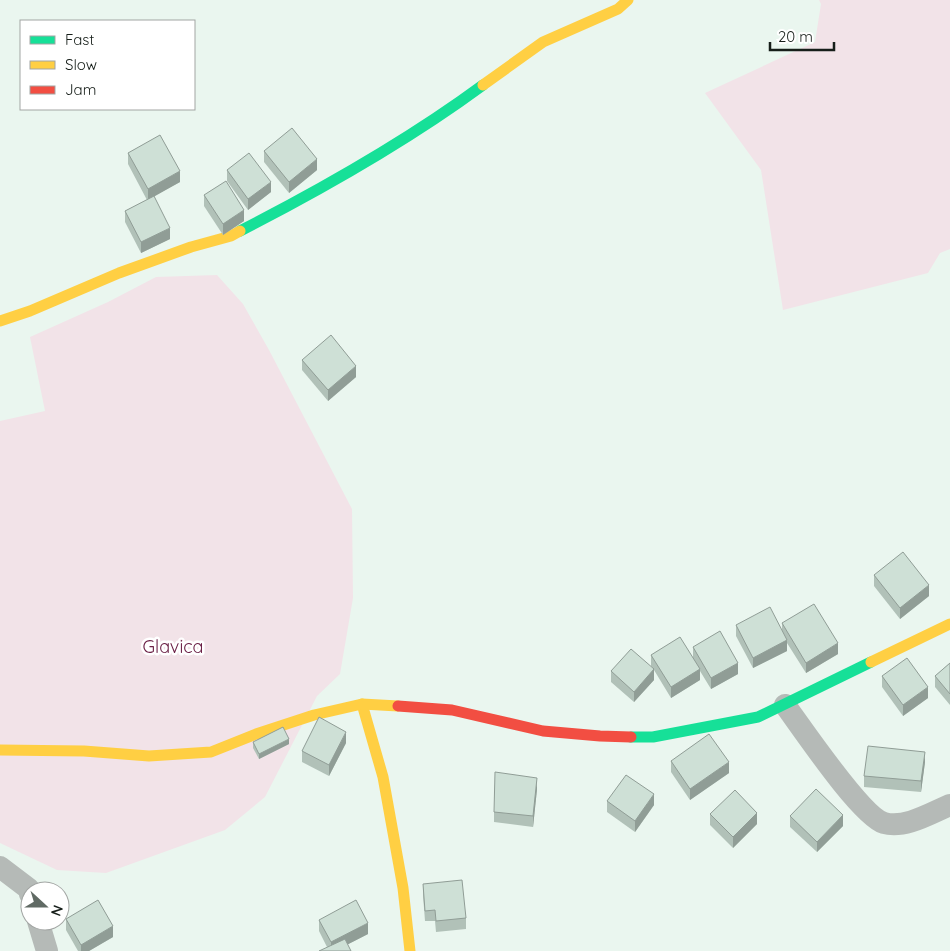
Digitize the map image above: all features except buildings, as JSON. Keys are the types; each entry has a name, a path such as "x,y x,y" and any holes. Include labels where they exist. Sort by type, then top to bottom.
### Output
{"street":[{"path":"0,321 30,312 119,273 191,247 232,236 311,195 441,116 543,42 618,9 628,0"},
{"path":"0,750 84,751 149,756 211,752 256,734 314,715 362,704 452,710 543,731 600,736 654,737 758,717 950,624"},
{"path":"362,704 384,777 403,888 410,951"},
{"path":"784,706 855,799 870,814 884,823 907,823 950,805"},
{"path":"0,867 20,882"},
{"path":"41,931 47,951"}],"green space":[{"path":"819,0 950,0 950,249 940,253 928,273 783,310 761,170 705,93 815,42 821,4"},
{"name":"Glavica","path":"217,275 243,304 352,509 353,598 340,674 317,696 265,797 225,830 106,873 57,870 0,843 0,421 45,411 30,337 108,302 156,277"}],"traffic: fast":[{"path":"240,231 364,163 454,106 483,85"},
{"path":"631,737 653,737 758,717 871,662"}],"traffic: slow":[{"path":"483,85 543,42 618,9 628,0"},
{"path":"0,321 30,311 119,273 191,247 231,236 240,231"},
{"path":"871,662 950,624"},
{"path":"362,704 383,777 403,888 410,951"},
{"path":"0,750 84,751 149,756 211,752 256,734 314,715 362,704 398,706"}],"traffic: jam":[{"path":"398,706 452,710 543,731 631,737"}]}
